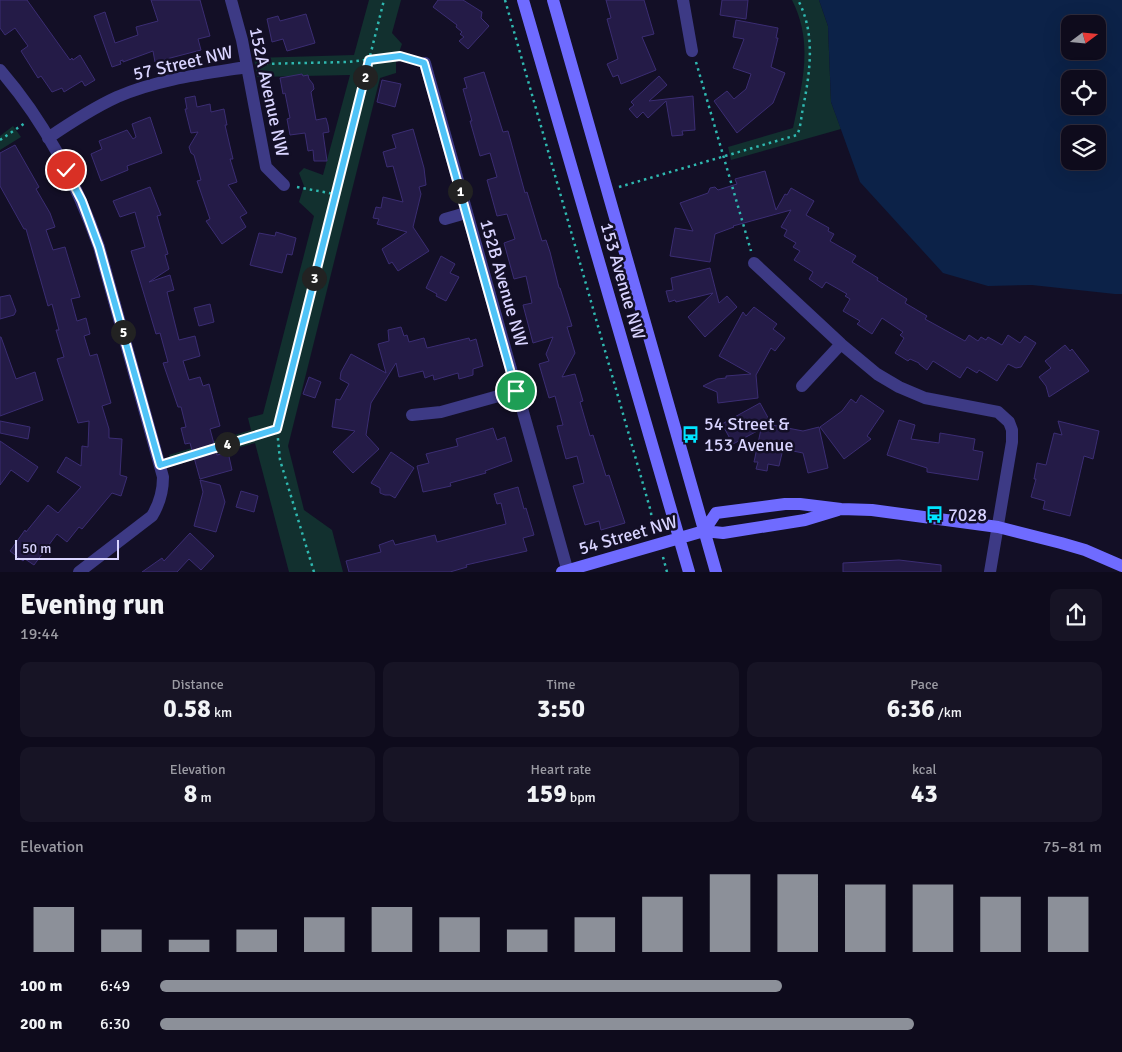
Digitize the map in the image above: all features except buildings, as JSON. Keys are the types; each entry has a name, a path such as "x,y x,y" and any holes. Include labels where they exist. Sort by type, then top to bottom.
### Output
{"main road":[{"name":"153 Avenue NW","path":"523,0 689,572"},
{"name":"153 Avenue NW","path":"553,0 716,572"},
{"name":"54 Street NW","path":"704,531 716,513 743,508 800,504 840,509 872,510 998,527 1085,550 1122,566"},
{"name":"54 Street NW","path":"566,571 704,531 723,533 804,520 840,509"}],"street":[{"name":"152A Avenue NW","path":"231,0 248,66 266,167 284,185"},
{"path":"683,0 692,51"},
{"name":"152B Avenue NW","path":"424,63 566,571"},
{"name":"57 Street NW","path":"48,138 100,106 135,90 168,80 248,66"},
{"path":"0,70 35,117 82,201 99,247 163,477 163,489 159,504 152,516 143,525 78,572"},
{"name":"152B Avenue NW","path":"445,219 466,213"},
{"path":"754,263 841,344 877,374 899,387 931,400 998,412 1009,422 1012,430 1012,442 990,572"},
{"path":"802,386 841,344"},
{"path":"412,415 441,412 516,391"}],"path":[{"path":"314,572 280,460 277,429 334,194 384,0"},
{"path":"504,0 648,502 652,526 660,544 666,572"},
{"path":"607,191 794,136 799,131 811,54 806,17 798,0"},
{"path":"692,51 754,263"},
{"path":"248,66 260,63 347,62 400,56 424,63"},
{"path":"0,140 35,117"},
{"path":"284,185 334,194"},
{"path":"160,465 277,429"}],"green space":[{"path":"369,0 401,0 392,33 402,44 396,61 396,73 380,78 288,446 304,510 332,530 343,572 289,572 255,443 172,466 169,455 251,430 248,418 263,414 314,216 299,202 304,186 299,173 304,168 323,175 350,75 257,77 254,58 354,55"},
{"path":"792,0 819,0 828,26 831,102 841,129 731,160 728,147 793,128 800,95 804,48 799,16"},
{"path":"13,126 21,137 0,150 0,136"}],"water":[{"path":"819,0 1122,0 1122,294 1032,285 988,286 943,273 860,182 831,102 828,26"}],"place":[{"name":"54 Street & 153 Avenue","path":"690,434"},
{"name":"7028","path":"934,515"}],"route":[{"path":"66,170 82,201 99,247 160,465 277,429 334,194 369,60 400,56 424,63 516,391"}]}
